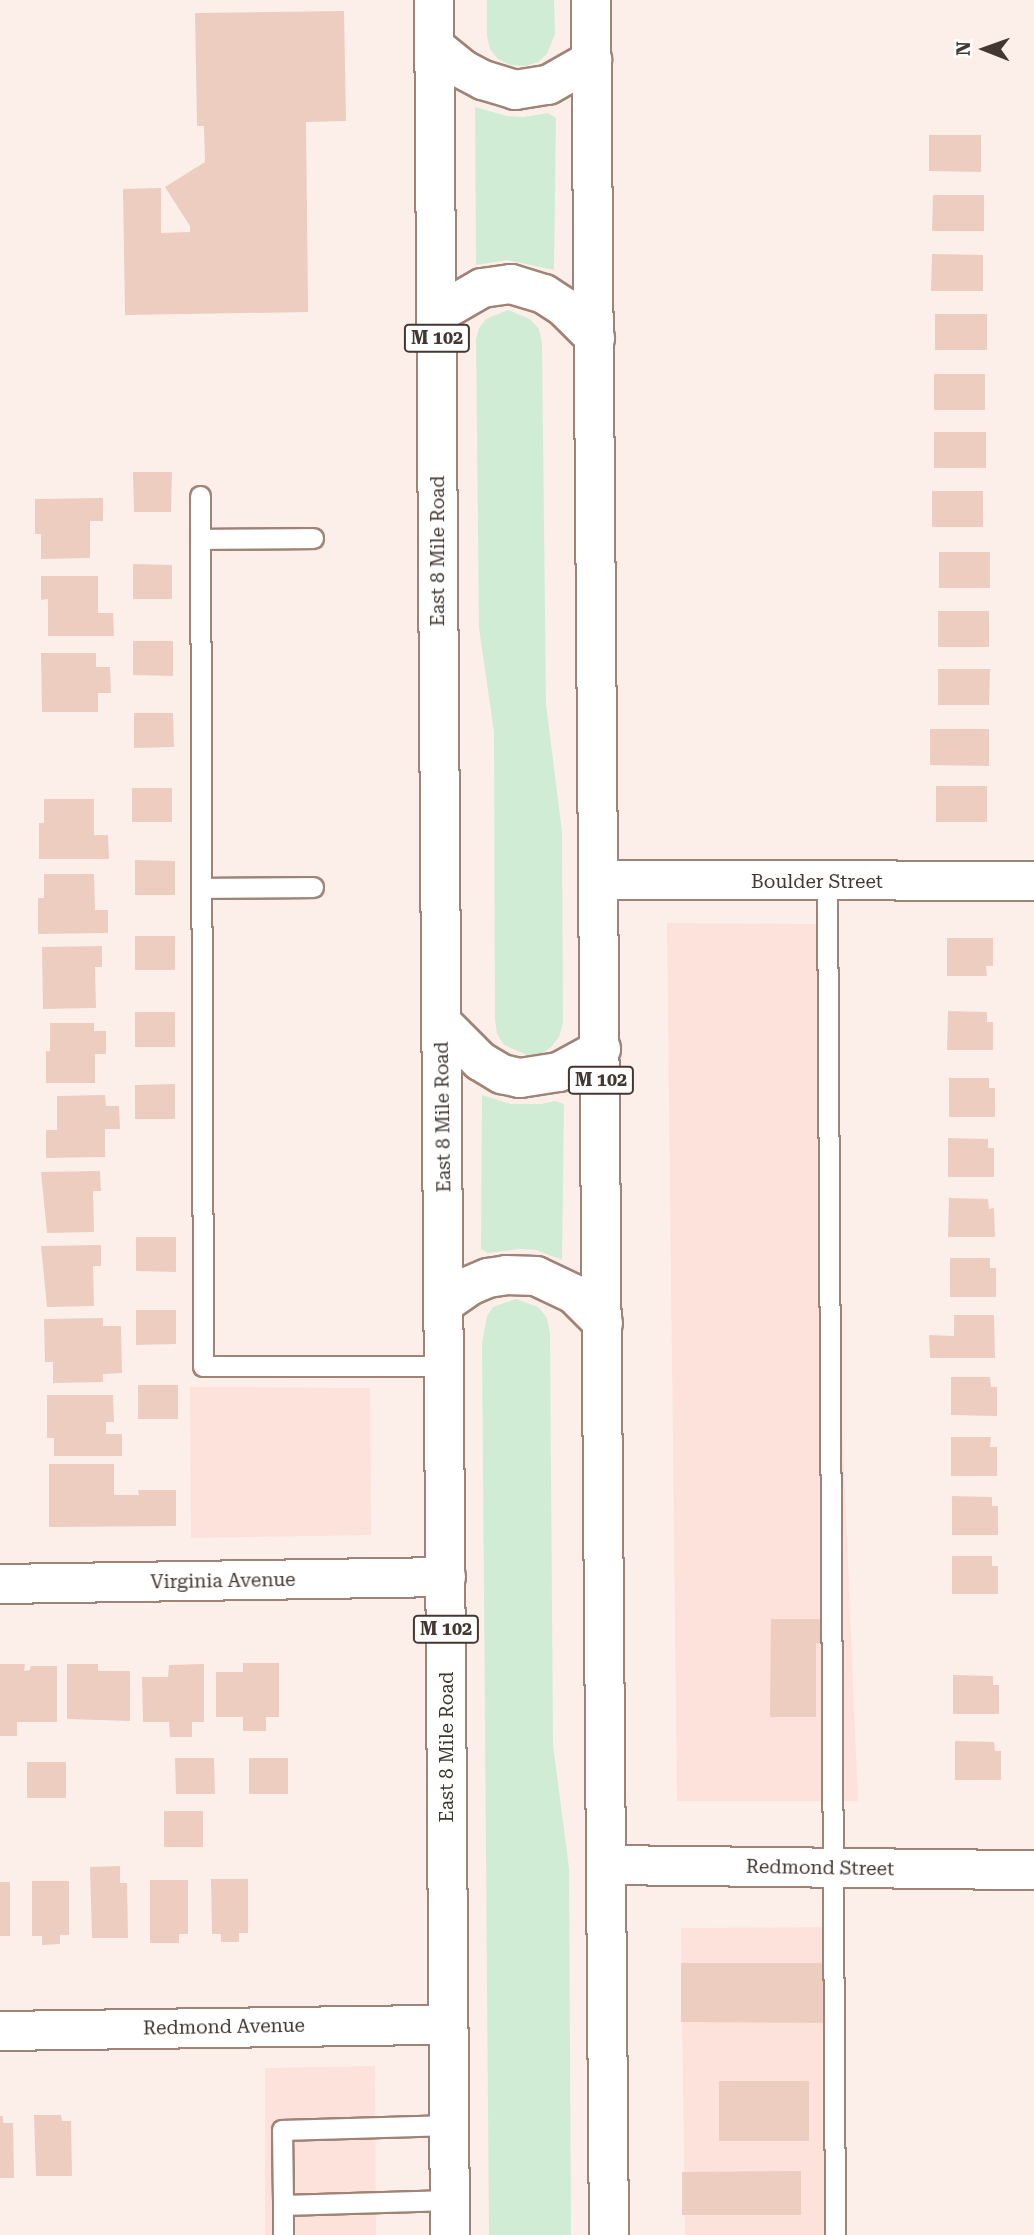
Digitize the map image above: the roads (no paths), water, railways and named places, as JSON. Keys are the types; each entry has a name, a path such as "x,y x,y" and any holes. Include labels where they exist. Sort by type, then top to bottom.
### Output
{"main road":[{"name":"East 8 Mile Road","path":"433,0 450,2218"},
{"name":"M 102","path":"592,0 609,2235"},
{"path":"434,46 462,69 483,80 515,90 548,85 592,60"},
{"path":"436,314 482,288 511,284 544,294 564,307 595,338"},
{"name":"Boulder Street","path":"600,880 827,883 1034,881"},
{"path":"442,1023 480,1061 502,1074 520,1078 559,1072 601,1049"},
{"path":"445,1303 469,1286 488,1278 528,1275 552,1282 574,1294 603,1322"},
{"name":"Virginia Avenue","path":"0,1584 446,1577"},
{"name":"Redmond Street","path":"607,1865 1034,1870"},
{"name":"Redmond Avenue","path":"0,2031 448,2025"}],"lane":[{"path":"200,496 203,1366 445,1366"},
{"path":"200,539 313,538"},
{"path":"827,883 835,2235"},
{"path":"202,888 313,887"},
{"path":"283,2235 282,2130 450,2125"},
{"path":"283,2205 450,2218"}]}
